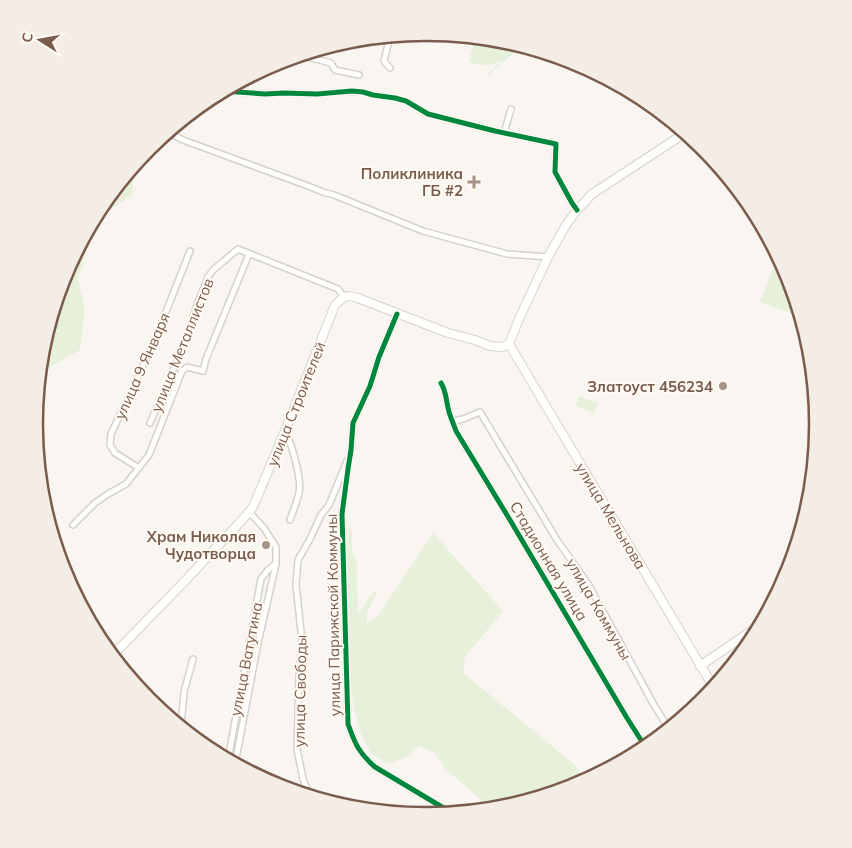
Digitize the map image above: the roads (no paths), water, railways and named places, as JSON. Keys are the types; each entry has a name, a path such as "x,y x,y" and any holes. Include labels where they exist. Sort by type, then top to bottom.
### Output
{"main road":[{"path":"344,297 358,298 448,333 490,346 509,344 548,257 577,210 592,194 679,137"},
{"name":"улица Строителей","path":"117,650 249,512 285,431 335,305 344,297"},
{"name":"улица Мельнова","path":"509,344 710,681"},
{"path":"700,666 745,635"}],"street":[{"path":"388,44 384,61 390,68"},
{"path":"314,58 331,62 335,70 359,75"},
{"path":"237,92 265,94 362,92 406,101 428,114 556,144 555,172 577,210"},
{"path":"504,133 511,109"},
{"path":"175,136 334,195 423,231 507,254 548,257"},
{"name":"улица Металлистов","path":"72,525 95,503 126,484 149,455 182,371 187,367 203,370 249,254 238,249 213,270 208,277 184,345 150,423"},
{"name":"улица 9 Января","path":"139,468 115,453 110,445 111,434 155,340 190,251"},
{"path":"249,254 338,289 344,297"},
{"name":"улица Парижской Коммуны","path":"397,314 379,357 370,386 353,423 342,514 348,724 354,742 364,757 441,806"},
{"name":"Стадионная улица","path":"441,382 445,388 450,414 456,431 641,740"},
{"name":"улица Коммуны","path":"453,421 480,412 556,540 588,584 665,723"},
{"path":"285,431 290,440 300,483 299,493 290,520"},
{"name":"улица Свободы","path":"306,787 297,749 302,641 296,585 298,560 321,515 329,505 351,450"},
{"name":"улица Ватутина","path":"237,756 258,644 276,564 276,546 264,528 249,512"},
{"name":"улица Ватутина","path":"230,752 261,579 276,564"},
{"path":"182,719 184,692 193,659"}],"waterway":[{"path":"487,75 514,52"}],"place":[{"name":"Поликлиника ГБ #2","path":"474,182"},
{"name":"Златоуст 456234","path":"723,386"},
{"name":"Храм Николая Чудотворца","path":"266,545"}]}
